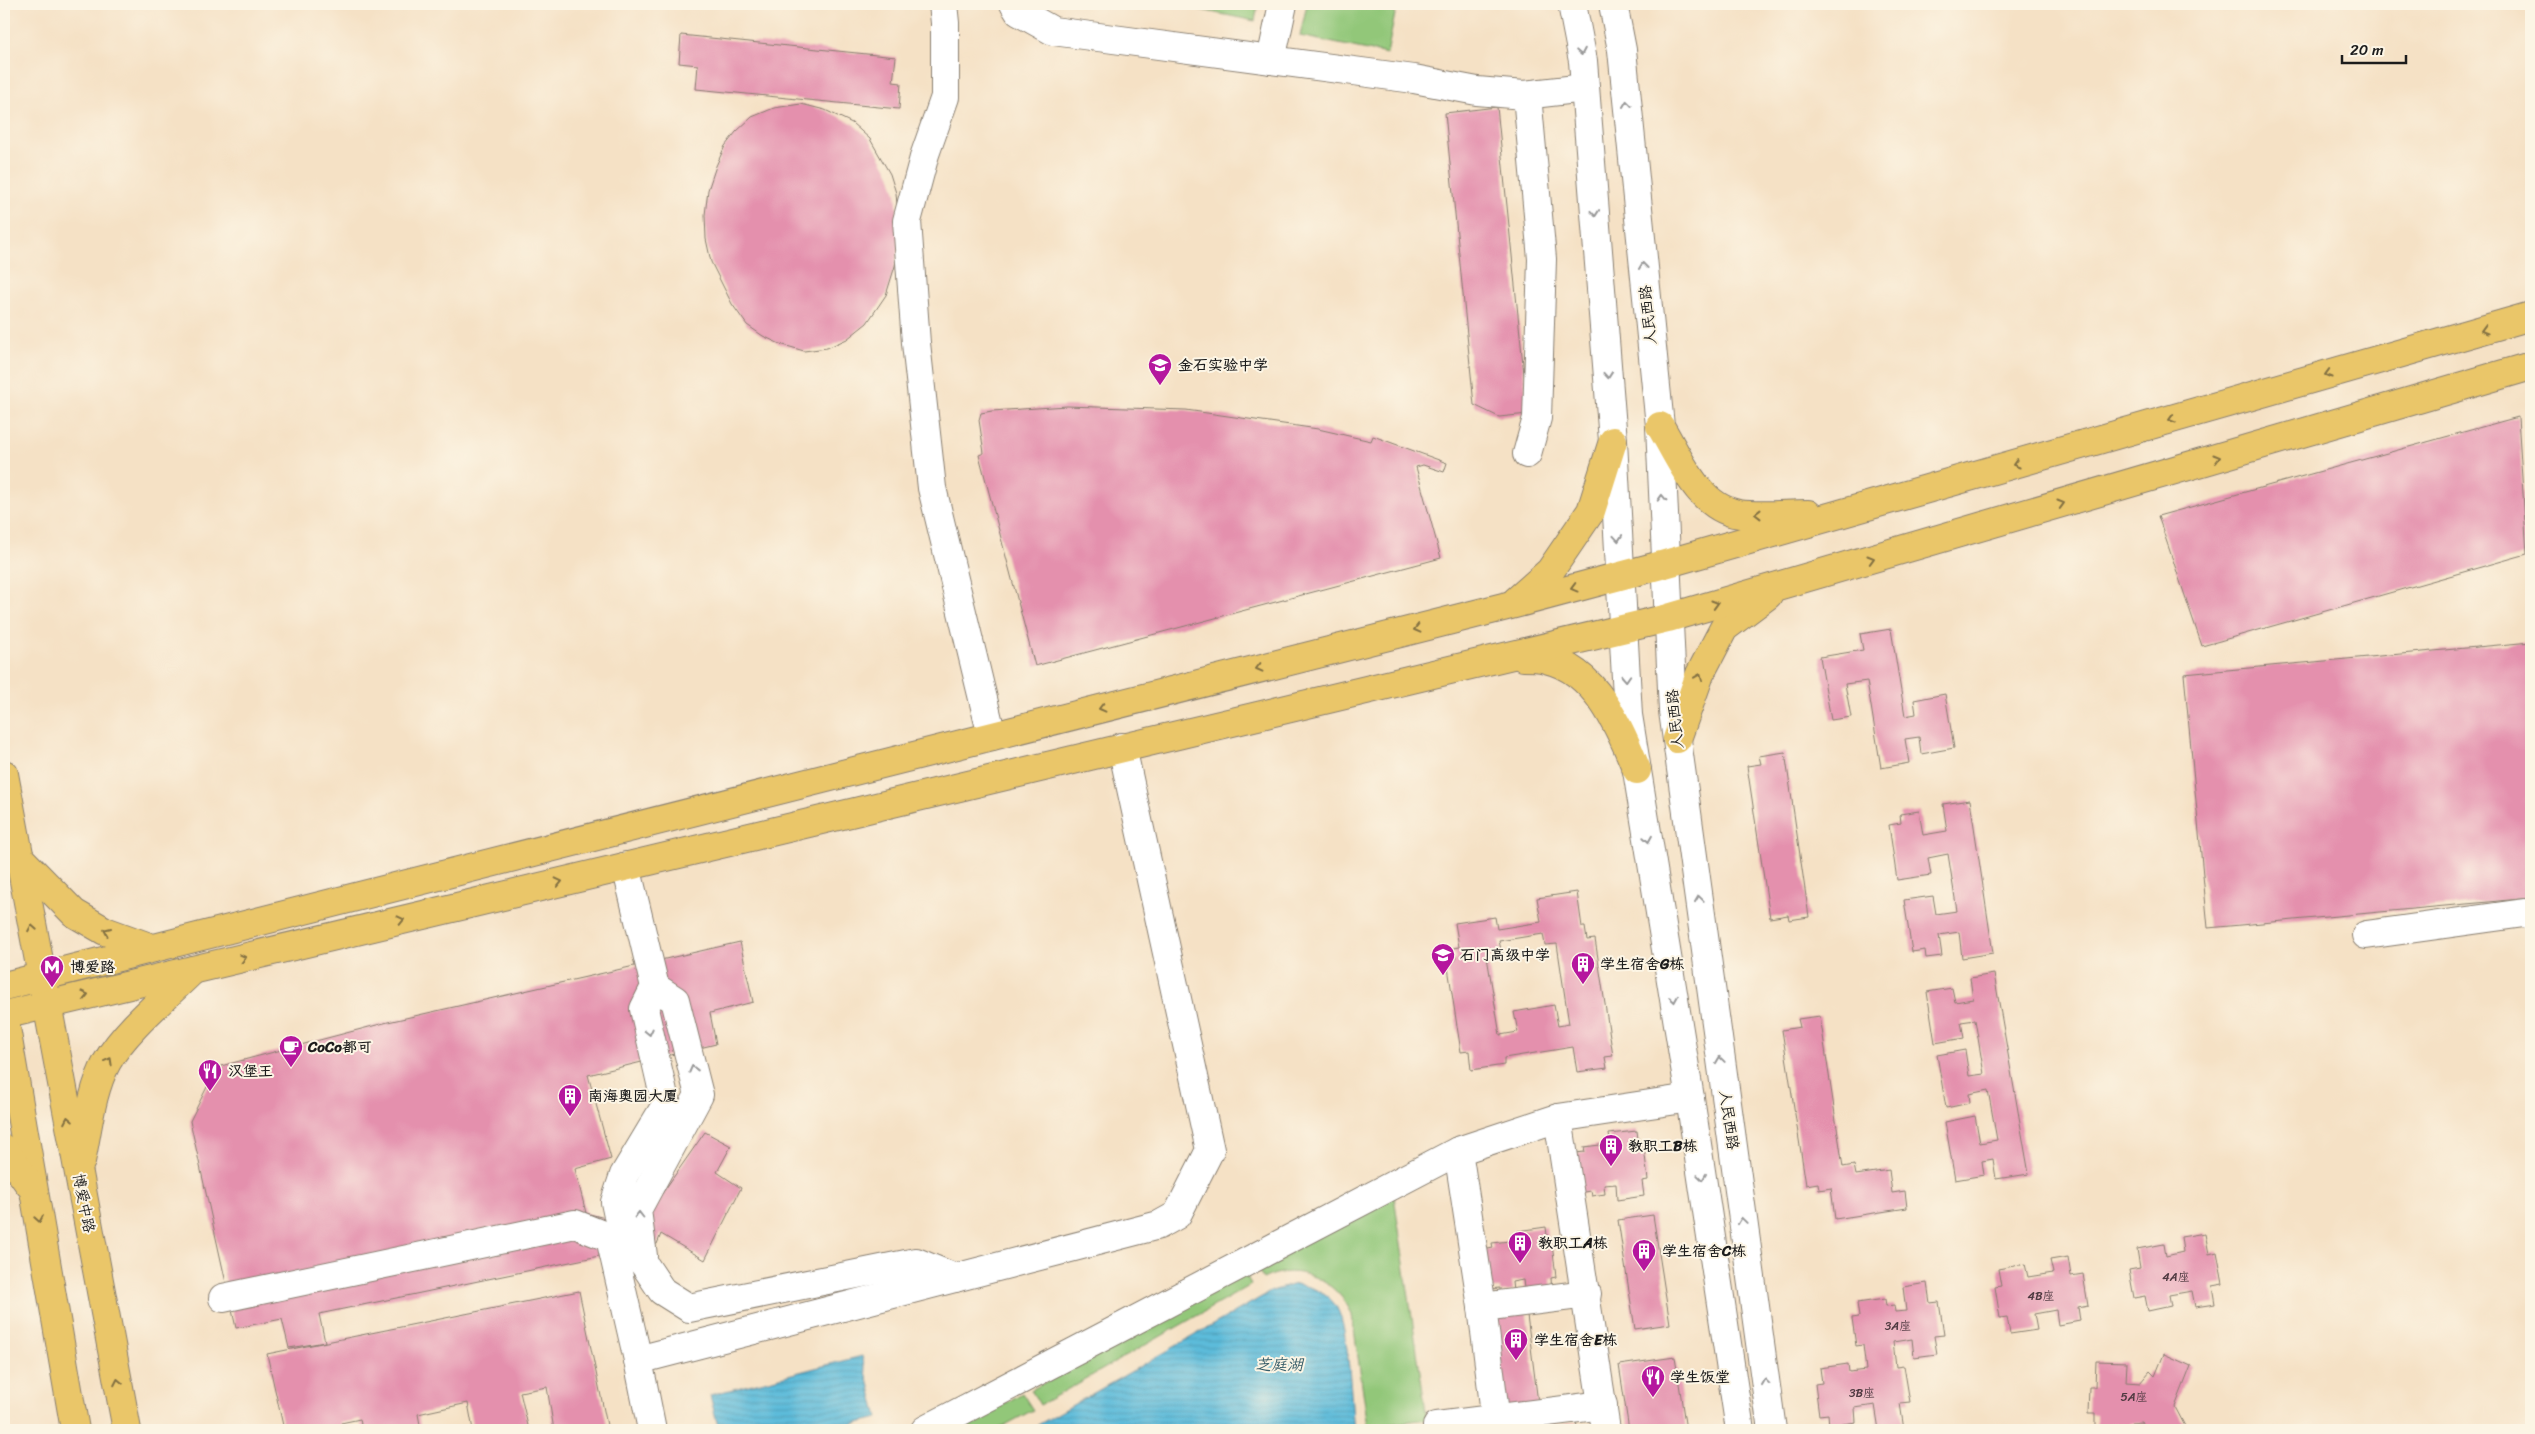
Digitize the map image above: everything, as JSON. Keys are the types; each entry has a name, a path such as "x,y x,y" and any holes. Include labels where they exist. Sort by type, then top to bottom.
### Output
{"main road":[{"path":"4,986 1511,605 1665,564 2531,316"},
{"path":"75,1430 4,1015 1668,618 2531,366"},
{"path":"1660,426 1702,493 1718,507 1738,514 1842,513"},
{"path":"1511,605 1550,571 1591,511 1613,441"},
{"path":"1677,740 1700,674 1724,628 1782,585"},
{"path":"1509,656 1547,659 1566,668 1586,682 1622,732 1637,770"},
{"path":"4,774 41,976"},
{"path":"20,858 74,913 104,931 152,948"},
{"path":"79,1175 94,1098 106,1063 120,1042 194,969"},
{"name":"博爱中路","path":"41,976 128,1430"},
{"path":"4,1149 34,1190"}],"street":[{"path":"943,4 945,23 945,97 925,154 907,221 916,343 932,488 992,736"},
{"path":"1014,4 1019,12 1053,31 1414,79 1477,91 1527,95 1585,88"},
{"path":"1271,60 1283,4"},
{"path":"1572,4 1583,61 1613,441 1628,715 1690,1098 1740,1430"},
{"name":"人民西路","path":"1613,4 1622,50 1660,426 1665,564 1677,740 1772,1430"},
{"path":"1527,95 1542,259 1537,418 1527,454"},
{"path":"638,1360 1160,1225 1177,1215 1210,1150 1122,747"},
{"path":"626,866 655,987 675,1000 699,1095 637,1210 644,1264 662,1291 689,1308 916,1262 955,1278"},
{"path":"2366,935 2524,913 2531,915"},
{"path":"925,1430 1458,1150 1558,1118 1690,1098"},
{"path":"1438,1426 1496,1425 1605,1417 1558,1118"},
{"path":"1458,1150 1482,1308 1496,1425"},
{"path":"223,1298 575,1224 610,1238 652,1430"},
{"path":"1482,1308 1587,1294"}],"green space":[{"path":"1172,4 1258,4 1255,21"},
{"path":"1307,4 1371,4 1396,9 1387,54 1300,36"},
{"path":"1393,1189 1427,1419 1368,1427 1352,1315 1346,1303 1337,1292 1315,1277 1289,1272 1263,1279 1255,1265"},
{"path":"1245,1272 1251,1285 1040,1405 1031,1390"},
{"path":"1022,1393 1033,1410 996,1430 963,1430"}],"water":[{"name":"芝庭湖","path":"1295,1284 1319,1291 1329,1298 1337,1308 1341,1318 1347,1349 1354,1430 1029,1430 1272,1291"},
{"path":"862,1356 878,1418 829,1430 719,1430 710,1395"}],"building":[{"path":"681,35 896,57 893,82 901,83 899,109 696,89 698,65 679,63"},
{"path":"801,104 825,110 852,123 870,139 890,174 896,193 900,239 895,266 886,295 867,323 847,339 827,348 804,351 780,344 763,336 747,325 732,304 711,262 706,239 705,215 708,190 716,166 725,146 736,132 752,117 774,108"},
{"path":"1497,107 1528,414 1499,417 1474,405 1445,113"},
{"path":"1067,406 1186,410 1318,429 1371,441 1373,436 1447,463 1444,472 1423,465 1416,467 1441,558 1035,666 979,455 984,453 979,420 981,413 992,411"},
{"path":"2518,417 2527,554 2202,646 2158,516"},
{"path":"1891,629 1905,716 1916,714 1914,700 1945,694 1954,748 1921,754 1919,737 1905,739 1909,763 1881,768 1867,681 1845,684 1851,717 1831,720 1820,657 1863,650 1860,634"},
{"path":"2531,642 2531,898 2208,928 2184,674"},
{"path":"1785,752 1809,917 1789,920 1788,915 1770,918 1747,766 1761,764 1759,756"},
{"path":"1970,800 1993,953 1962,958 1959,932 1939,935 1942,956 1926,958 1925,950 1912,952 1904,900 1933,896 1936,914 1957,911 1948,854 1928,858 1931,875 1897,880 1889,825 1901,823 1900,814 1919,811 1923,835 1947,831 1943,804"},
{"path":"1577,892 1582,927 1585,927 1587,940 1595,939 1613,1056 1605,1057 1607,1068 1577,1072 1573,1047 1504,1058 1504,1065 1471,1070 1469,1051 1461,1052 1447,961 1456,960 1453,948 1459,947 1455,923 1495,917 1497,929 1541,922 1537,898","holes":["1543,934 1545,945 1557,944 1569,1024 1558,1026 1554,1005 1514,1012 1518,1032 1500,1035 1487,957 1502,954 1499,941"]},
{"path":"740,942 753,1002 710,1013 716,1044 588,1075 611,1159 575,1169 586,1213 620,1222 645,1218 705,1132 731,1146 717,1172 741,1188 705,1260 661,1234 657,1244 319,1314 325,1342 289,1348 282,1319 236,1328 190,1121 217,1067 388,1022"},
{"path":"1994,974 2029,1174 1996,1179 1993,1159 1982,1161 1984,1175 1955,1180 1945,1122 1975,1116 1980,1143 1997,1140 1988,1090 1969,1094 1970,1103 1946,1108 1937,1055 1965,1050 1969,1076 1984,1074 1975,1020 1961,1022 1964,1038 1935,1043 1927,992 1952,988 1955,1002 1973,999 1970,978"},
{"path":"1820,1016 1843,1167 1854,1165 1856,1175 1889,1170 1892,1193 1905,1191 1907,1208 1835,1219 1831,1188 1819,1190 1818,1183 1806,1185 1782,1030 1800,1027 1798,1019"},
{"name":"教职工B栋","path":"1637,1131 1639,1148 1644,1147 1648,1180 1642,1181 1644,1196 1617,1200 1616,1184 1604,1185 1605,1194 1592,1196 1591,1191 1579,1193 1575,1153 1585,1152 1584,1147 1600,1145 1601,1154 1612,1153 1609,1134"},
{"name":"学生宿舍C栋","path":"1653,1215 1670,1324 1635,1329 1618,1220"},
{"name":"教职工A栋","path":"1546,1227 1548,1244 1552,1244 1556,1277 1551,1278 1552,1293 1525,1296 1523,1280 1512,1282 1513,1291 1500,1292 1500,1288 1487,1289 1483,1250 1493,1248 1492,1243 1509,1241 1509,1250 1520,1250 1518,1231"},
{"path":"2205,1233 2209,1254 2217,1252 2223,1284 2212,1286 2215,1304 2195,1307 2192,1291 2169,1295 2171,1306 2148,1311 2145,1296 2134,1298 2129,1270 2140,1268 2137,1249 2164,1244 2166,1256 2183,1252 2181,1237"},
{"path":"2068,1257 2071,1276 2083,1274 2088,1305 2078,1307 2080,1321 2058,1325 2056,1310 2034,1314 2037,1330 2010,1334 2007,1317 2000,1318 1995,1287 2001,1286 1998,1269 2025,1264 2028,1277 2053,1273 2050,1260"},
{"path":"1927,1283 1930,1303 1939,1302 1944,1335 1934,1336 1937,1354 1914,1357 1912,1339 1893,1342 1896,1367 1904,1366 1910,1402 1900,1403 1904,1430 1879,1430 1875,1405 1855,1408 1856,1422 1829,1426 1828,1414 1819,1415 1815,1384 1822,1383 1820,1368 1848,1364 1849,1372 1866,1370 1863,1345 1856,1346 1852,1318 1859,1317 1857,1303 1885,1299 1886,1306 1894,1305 1895,1312 1906,1311 1903,1287"},
{"path":"579,1291 608,1430 554,1430 547,1387 520,1392 529,1430 473,1430 468,1403 418,1414 421,1430 362,1430 360,1419 341,1423 342,1430 284,1430 267,1354"},
{"name":"学生宿舍E栋","path":"1526,1307 1539,1411 1506,1415 1493,1311"},
{"path":"2164,1354 2191,1366 2175,1407 2187,1430 2155,1430 2153,1427 2145,1430 2141,1422 2131,1423 2128,1430 2095,1430 2095,1414 2088,1414 2089,1387 2095,1387 2096,1361 2127,1362 2126,1382 2140,1383 2150,1371 2155,1376"},
{"name":"学生饭堂","path":"1675,1357 1686,1430 1629,1430 1619,1365"},
{"path":"1576,1422 1578,1430 1542,1430 1542,1427"}],"place":[{"name":"金石实验中学","path":"1160,386"},
{"name":"石门高级中学","path":"1443,976"},
{"name":"学生宿舍G栋","path":"1583,985"},
{"name":"博爱路","path":"52,988"},
{"name":"CoCo都可","path":"291,1068"},
{"name":"汉堡王","path":"210,1092"},
{"name":"南海奥园大厦","path":"570,1117"},
{"name":"教职工B栋","path":"1611,1167"},
{"name":"教职工A栋","path":"1520,1264"},
{"name":"学生宿舍C栋","path":"1644,1272"},
{"name":"学生宿舍E栋","path":"1516,1361"},
{"name":"学生饭堂","path":"1653,1398"}]}
